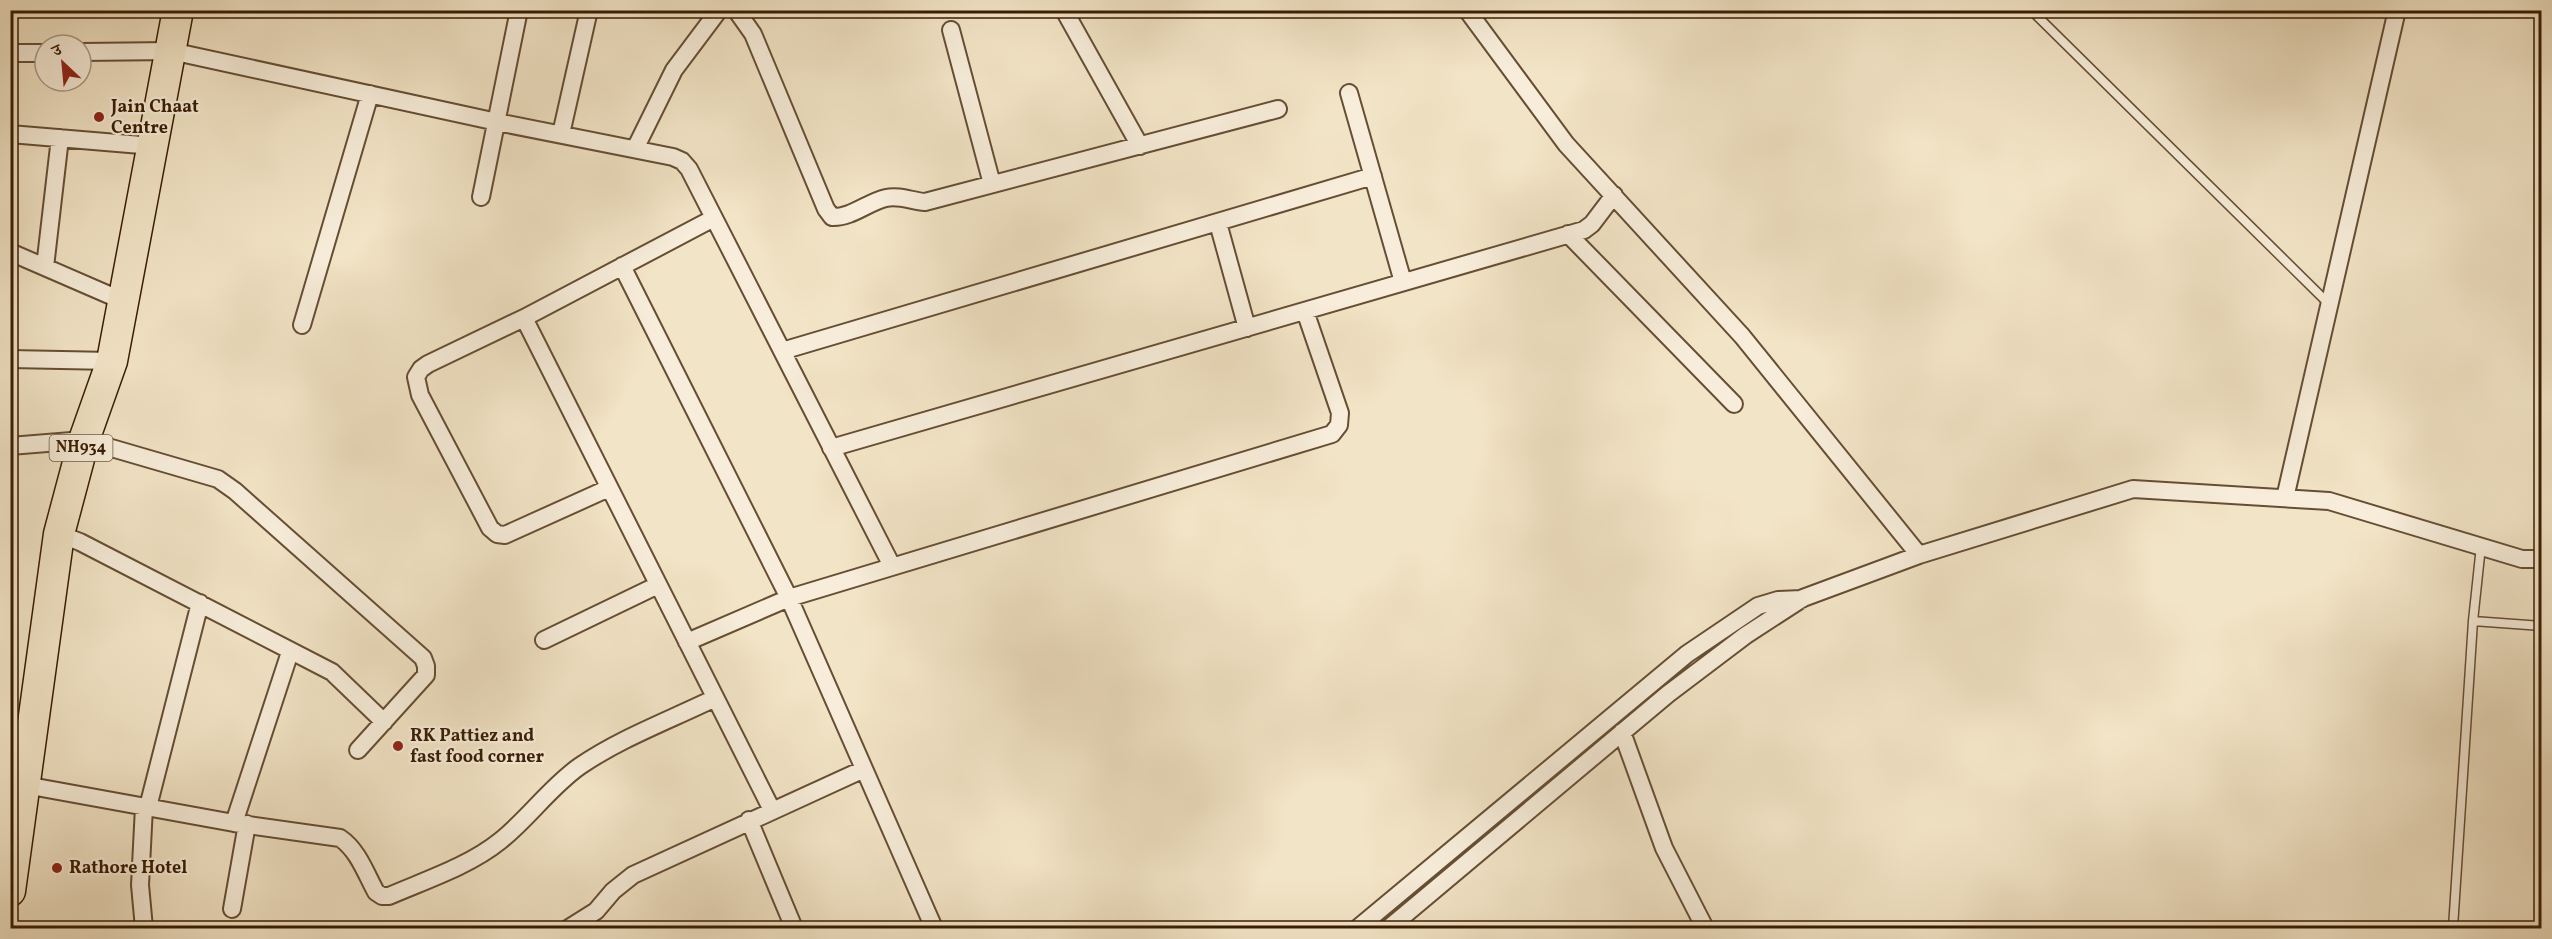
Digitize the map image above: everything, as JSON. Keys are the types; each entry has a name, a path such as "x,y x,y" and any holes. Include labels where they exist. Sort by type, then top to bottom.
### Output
{"highway":[{"name":"NH934","path":"11,888 59,534 84,440 112,361 178,10"}],"street":[{"path":"481,197 519,10"},
{"path":"561,134 589,10"},
{"path":"634,149 674,70 719,10"},
{"path":"736,10 753,34 826,209 832,217 840,218 885,198 895,196 925,202 1278,110"},
{"path":"1467,10 1566,144 1742,336 1918,555"},
{"path":"2285,498 2397,10"},
{"path":"1064,11 1140,146"},
{"path":"951,30 992,184"},
{"path":"93,52 171,51 497,122 673,157 682,161 714,218 891,566"},
{"path":"10,53 33,53"},
{"path":"1349,93 1403,282"},
{"path":"302,326 370,94"},
{"path":"10,134 153,146"},
{"path":"45,267 60,138"},
{"path":"782,351 1373,176"},
{"path":"831,448 1568,234 1592,224 1614,195"},
{"path":"609,488 506,535 497,534 490,528 420,395 416,377 420,369 524,318 714,218"},
{"path":"1218,223 1247,328"},
{"path":"1568,234 1734,404"},
{"path":"10,252 123,301"},
{"path":"622,266 789,598 862,770 934,928"},
{"path":"687,642 789,598 1332,434 1339,425 1340,413 1305,311"},
{"path":"524,318 771,810"},
{"path":"10,358 112,361"},
{"path":"10,446 84,440 218,479 235,491 423,657 426,675 358,750"},
{"path":"1389,928 1716,656 1803,598 1918,555 2133,489 2329,501 2522,559 2541,559"},
{"path":"59,534 80,542 332,672 384,722"},
{"path":"544,640 658,585"},
{"path":"1358,928 1687,654 1758,606 1778,600 1803,598"},
{"path":"144,928 140,885 146,807 200,603"},
{"path":"232,909 241,824 290,652"},
{"path":"25,785 241,824 340,838 348,843 376,892 382,896 389,896 474,858 498,843 523,822 564,778 603,752 715,698"},
{"path":"1622,732 1664,848 1705,928"},
{"path":"568,928 596,911 613,891 633,875 862,770"},
{"path":"750,820 789,926"}],"lane":[{"path":"2031,10 2329,305"},
{"path":"2454,928 2473,621 2481,546"},
{"path":"2473,621 2541,626"}],"place":[{"name":"Jain Chaat Centre","path":"99,117"},
{"name":"RK Pattiez and fast food corner","path":"398,746"},
{"name":"Rathore Hotel","path":"57,868"}]}
